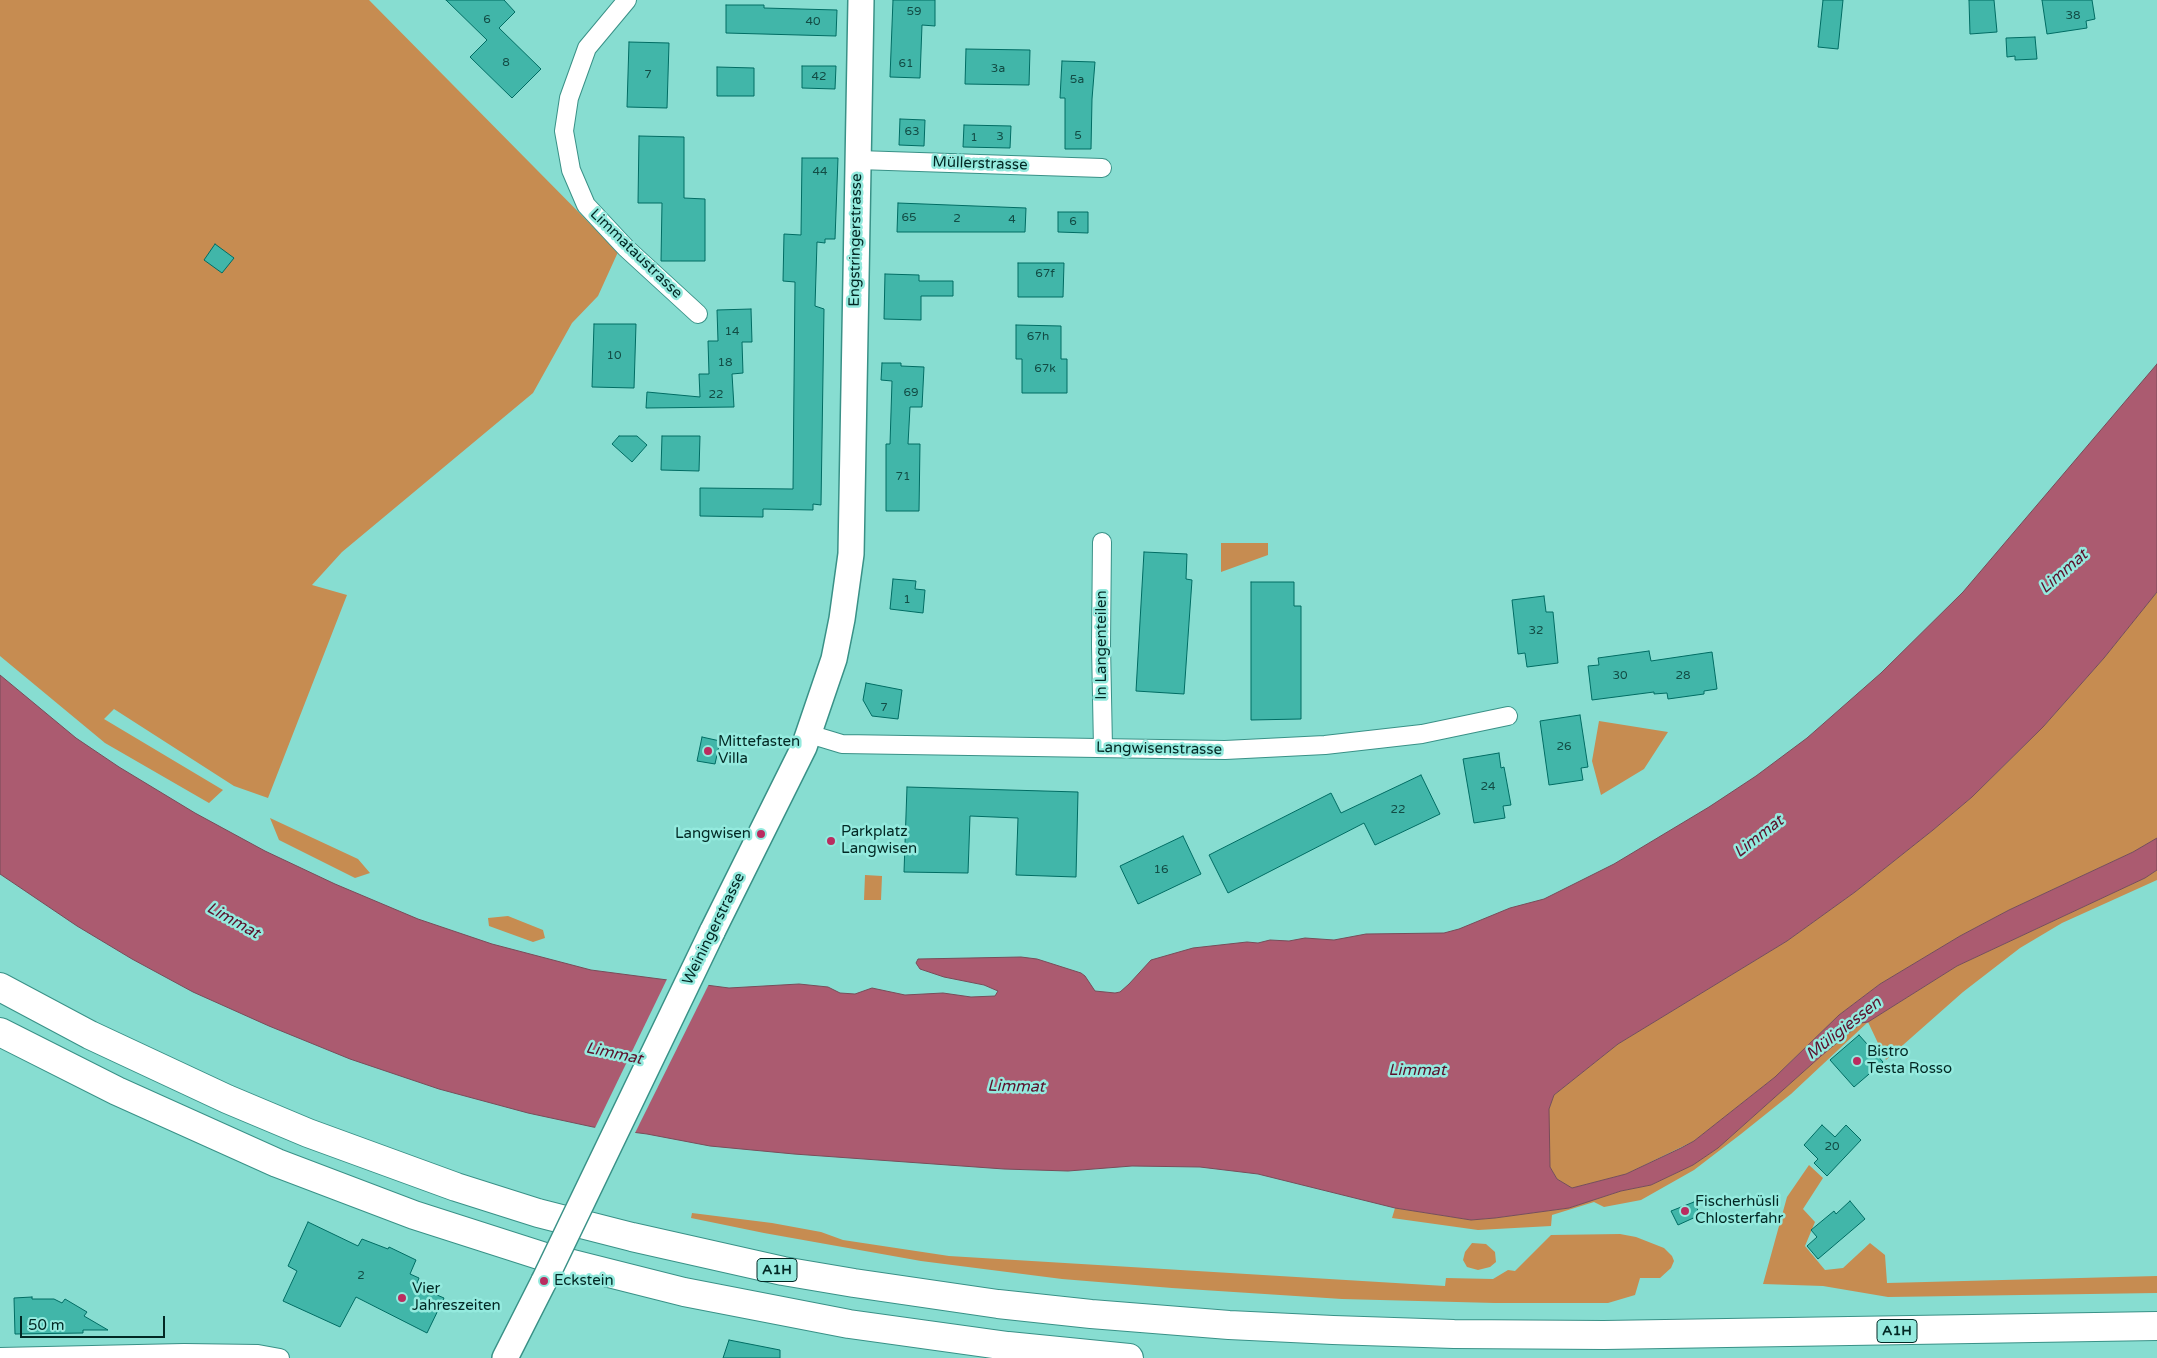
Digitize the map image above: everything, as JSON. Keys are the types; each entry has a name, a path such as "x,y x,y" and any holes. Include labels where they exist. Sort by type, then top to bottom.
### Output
{"highway":[{"name":"A1H","path":"0,987 117,1048 227,1099 308,1134 456,1187 590,1227 700,1253 782,1271 925,1294 1091,1314 1229,1325 1454,1334 1604,1335 2157,1326"},
{"path":"0,1032 133,1099 277,1163 414,1215 545,1257 684,1292 849,1324 1008,1346 1129,1358"}],"main road":[{"name":"Engstringerstrasse","path":"852,479 861,0"},
{"name":"Weiningerstrasse","path":"508,1357 712,932 789,780 809,734 834,659 842,619 851,554 852,479"}],"street":[{"name":"Limmataustrasse","path":"627,0 587,48 569,98 564,131 571,170 586,205 626,248 698,314"},
{"name":"Müllerstrasse","path":"858,160 1102,168"},
{"name":"In Langenteilen","path":"1102,542 1103,748"},
{"name":"Langwisenstrasse","path":"809,734 842,744 1225,750 1325,744 1422,734 1508,716"},
{"path":"0,1358 184,1353 258,1354 280,1358"}],"shaded area":[{"path":"0,0 369,0 618,252 598,296 572,323 533,393 342,552 312,585 347,595 268,798 234,786 114,709 104,719 223,790 209,803 105,743 0,656"},
{"path":"1221,543 1268,543 1268,555 1221,572"},
{"path":"2157,592 2157,838 2133,852 2009,910 1960,936 1880,984 1839,1015 1775,1077 1694,1141 1626,1174 1572,1188 1557,1179 1550,1167 1549,1148 1549,1109 1554,1095 1618,1044 1787,941 1855,892 1933,830 1972,797 2043,727 2104,658"},
{"path":"1599,721 1668,732 1644,769 1601,795 1592,761"},
{"path":"270,818 358,859 370,873 355,878 279,840"},
{"path":"2157,870 2157,880 2062,923 2020,948 1963,992 1886,1060 1868,1022 1957,966 2145,878"},
{"path":"865,875 882,876 881,900 864,900"},
{"path":"508,916 543,930 545,938 533,942 489,926 488,918"},
{"path":"1868,1022 1791,1094 1741,1134 1694,1170 1641,1200 1604,1207 1594,1202 1552,1215 1551,1226 1478,1230 1392,1218 1395,1208 1471,1220 1495,1218 1569,1208 1621,1191 1651,1185 1693,1165 1718,1148 1821,1056 1861,1023"},
{"path":"1809,1165 1823,1178 1803,1209 1815,1222 1805,1246 1825,1270 1843,1268 1870,1243 1885,1255 1887,1283 2157,1276 2157,1293 1888,1297 1823,1286 1763,1284 1787,1197"},
{"path":"692,1213 772,1223 821,1232 843,1240 949,1256 1445,1286 1446,1278 1493,1279 1508,1270 1515,1271 1551,1235 1620,1234 1636,1237 1664,1248 1674,1261 1671,1268 1660,1278 1640,1278 1635,1295 1608,1303 1495,1303 1342,1299 1062,1279 921,1261 691,1218"},
{"path":"1472,1243 1486,1244 1495,1252 1496,1262 1490,1267 1478,1270 1467,1267 1463,1260 1465,1252"}],"water":[{"name":"Limmat","path":"2157,364 2157,592 2104,658 2043,727 1972,797 1933,830 1855,892 1787,941 1618,1044 1554,1095 1549,1109 1550,1167 1557,1179 1572,1188 1626,1174 1681,1148 1694,1141 1775,1077 1839,1015 1880,984 1960,936 2009,910 2133,852 2157,838 2157,870 2145,878 1957,966 1868,1022 1861,1023 1718,1148 1693,1165 1651,1185 1621,1191 1569,1208 1471,1220 1395,1208 1258,1174 1200,1167 1132,1166 1068,1171 1004,1169 710,1146 647,1134 593,1127 528,1113 439,1089 350,1059 269,1026 193,992 132,959 77,926 0,874 0,675 76,738 119,767 195,813 265,851 335,884 418,919 492,944 591,970 729,988 799,984 828,987 840,993 855,994 872,988 905,995 943,993 971,997 995,996 998,991 984,985 944,977 920,969 916,963 918,959 1021,957 1037,959 1081,973 1095,991 1115,993 1120,992 1129,984 1151,960 1193,948 1247,942 1258,943 1270,940 1289,941 1305,938 1334,940 1366,934 1444,933 1459,929 1510,908 1544,899 1614,864 1709,807 1756,776 1807,738 1881,673 1963,592"}],"pier":[{"path":"668,977 710,982 634,1135 594,1130"}],"building":[{"path":"446,0 504,0 515,12 499,28 541,69 512,98 470,57 487,40"},
{"path":"893,0 935,0 935,26 922,25 920,78 890,77"},
{"path":"1823,0 1843,0 1838,49 1818,47"},
{"path":"1969,0 1994,0 1997,32 1970,34"},
{"path":"2042,0 2092,0 2095,19 2086,21 2087,28 2047,34"},
{"path":"726,5 764,5 764,8 837,10 836,36 726,33"},
{"path":"2035,37 2037,59 2015,60 2015,56 2007,57 2006,38"},
{"path":"629,42 669,43 667,108 627,107"},
{"path":"966,49 1030,50 1029,85 965,84"},
{"path":"1062,61 1095,62 1091,149 1065,149 1065,98 1060,98"},
{"path":"802,66 836,66 835,89 802,88"},
{"path":"717,67 754,68 754,96 717,96"},
{"path":"900,119 925,120 924,146 899,145"},
{"path":"964,125 1011,126 1010,148 963,147"},
{"path":"639,136 684,137 684,198 705,199 705,261 661,261 662,203 638,203"},
{"path":"802,158 838,158 835,239 825,239 825,243 817,242 815,306 824,309 821,505 813,504 813,510 763,509 763,517 700,516 700,488 793,489 795,282 783,281 784,234 801,235"},
{"path":"898,203 1026,208 1025,232 897,232"},
{"path":"1058,212 1088,212 1088,233 1058,232"},
{"path":"215,244 234,258 222,273 204,260"},
{"path":"1018,263 1064,263 1063,297 1018,297"},
{"path":"885,274 919,275 919,281 953,281 953,296 921,296 921,320 884,319"},
{"path":"751,309 752,342 742,342 743,373 732,374 734,407 646,408 647,392 700,397 699,374 709,374 708,341 718,341 717,310"},
{"path":"594,324 636,324 634,388 592,387"},
{"path":"1016,325 1061,326 1061,359 1067,359 1067,393 1022,393 1022,359 1016,359"},
{"path":"882,363 901,363 901,366 924,367 922,407 910,407 908,444 920,444 919,511 886,511 886,444 890,444 892,381 881,380"},
{"path":"619,436 637,436 647,445 632,462 612,444"},
{"path":"662,436 700,436 699,471 661,470"},
{"path":"1144,552 1187,554 1186,579 1192,580 1184,694 1136,691"},
{"path":"893,579 916,581 915,589 925,590 923,613 890,609"},
{"path":"1251,582 1294,582 1294,606 1301,606 1301,719 1251,720"},
{"path":"1544,596 1546,612 1553,612 1558,663 1527,667 1525,653 1518,654 1512,600"},
{"path":"1649,651 1651,661 1712,652 1717,689 1704,691 1704,694 1668,699 1667,693 1654,694 1654,692 1592,700 1588,666 1599,665 1598,658"},
{"path":"866,683 902,690 898,719 872,716 863,700"},
{"path":"1580,715 1588,767 1581,768 1583,780 1549,785 1540,721"},
{"name":"Mittefasten Villa","path":"702,737 720,741 715,764 697,761"},
{"path":"1499,753 1501,768 1504,767 1511,805 1503,806 1505,818 1474,823 1463,759"},
{"path":"1421,775 1440,814 1375,845 1364,823 1228,893 1209,855 1331,793 1341,813"},
{"path":"907,787 1078,792 1076,877 1016,875 1018,818 970,816 968,873 904,872"},
{"path":"1183,836 1201,874 1138,904 1120,866"},
{"name":"Bistro Testa Rosso","path":"1859,1035 1883,1062 1854,1087 1830,1060"},
{"path":"1822,1125 1835,1137 1846,1125 1861,1140 1827,1176 1814,1163 1818,1159 1804,1145"},
{"path":"1850,1201 1865,1219 1818,1259 1807,1246 1817,1237 1811,1230 1834,1211 1836,1214"},
{"name":"Fischerhüsli Chlosterfahr","path":"1694,1202 1700,1215 1678,1225 1671,1211"},
{"path":"308,1222 358,1246 362,1239 388,1249 389,1247 416,1260 410,1274 419,1278 416,1286 444,1298 427,1333 356,1297 340,1327 283,1301 297,1271 288,1266"},
{"path":"32,1297 32,1299 54,1299 62,1303 65,1299 87,1312 84,1316 108,1330 83,1330 83,1333 15,1334 14,1298"},
{"path":"729,1340 780,1350 780,1358 723,1358"}],"place":[{"name":"Mittefasten Villa","path":"708,751"},
{"name":"Langwisen","path":"761,834"},
{"name":"Parkplatz Langwisen","path":"831,841"},
{"name":"Bistro Testa Rosso","path":"1857,1061"},
{"name":"Fischerhüsli Chlosterfahr","path":"1685,1211"},
{"name":"Eckstein","path":"544,1281"},
{"name":"Vier Jahreszeiten","path":"402,1298"}],"water label":[{"name":"Müligiessen","path":"1844,1029"}]}
